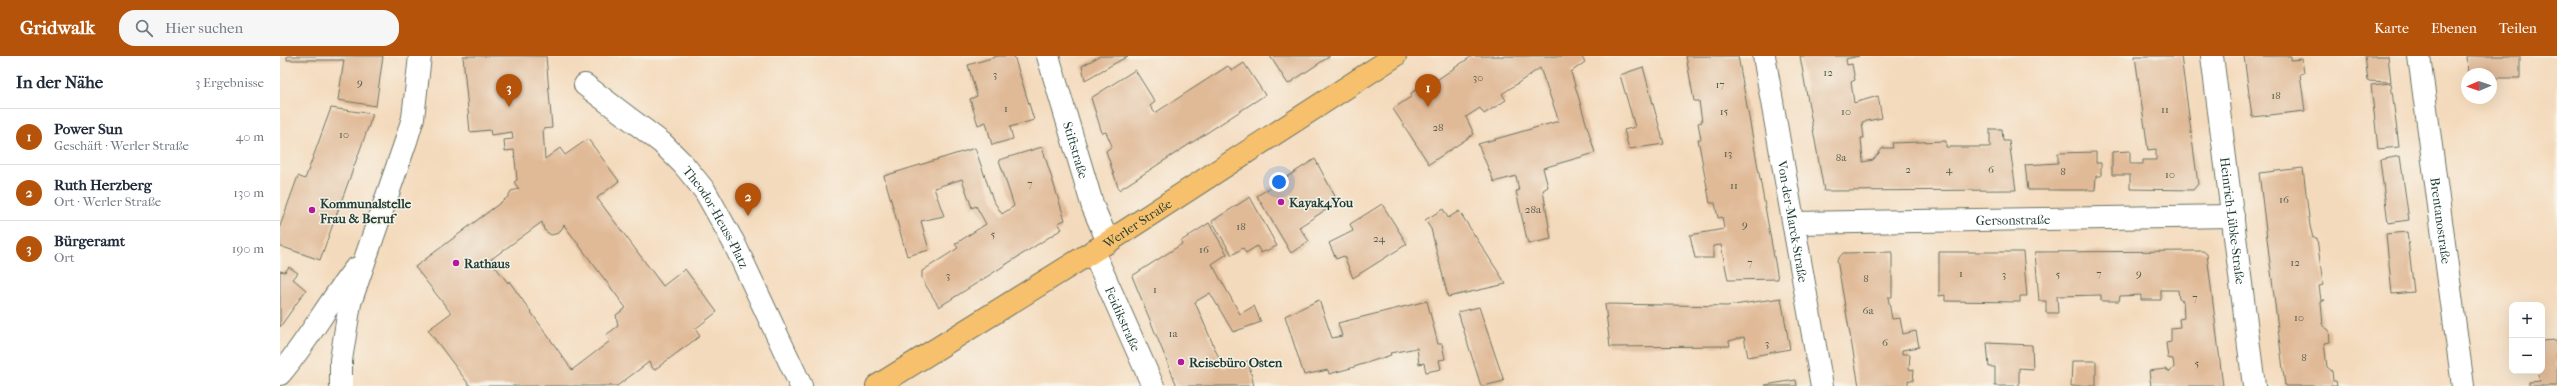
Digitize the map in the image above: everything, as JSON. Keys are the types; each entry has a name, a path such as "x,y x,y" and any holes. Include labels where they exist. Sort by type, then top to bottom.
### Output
{"main road":[{"name":"Werler Straße","path":"877,386 1101,247 1395,56"}],"street":[{"path":"341,386 341,360 350,303 412,118 420,56"},
{"name":"Stiftstraße","path":"1048,56 1093,207 1101,247"},
{"name":"Von-der-Marck-Straße","path":"1764,56 1822,386"},
{"name":"Heinrich-Lübke-Straße","path":"2212,56 2254,386"},
{"name":"Brentanostraße","path":"2419,56 2463,386"},
{"name":"Theodor-Heuss-Platz","path":"585,85 662,143 688,168 705,191 734,243 801,386"},
{"name":"Gersonstraße","path":"1794,223 2233,216"},
{"name":"Feidikstraße","path":"1101,247 1153,386"},
{"path":"280,374 305,345 336,294 367,254"}],"building":[{"path":"287,56 383,56 376,106 338,100 344,60 287,60"},
{"name":"Rathaus","path":"463,56 546,56 552,128 543,129 545,159 560,148 565,155 588,139 619,181 597,198 663,286 685,269 717,312 695,329 700,336 654,370 649,362 617,386 470,386 428,330 451,313 415,267 508,197 511,191 519,189 514,182 517,180 514,150 505,151 504,140 513,139 512,132 491,135 490,130 470,132","holes":["542,222 544,230 551,235 559,233 564,225 626,308 616,315 618,326 606,335 610,341 572,370 509,281 508,283 490,260"]},
{"path":"998,56 1014,56 1034,120 1010,127 1013,139 992,145 986,122 978,125 970,99 977,96 968,65"},
{"path":"1100,56 1128,56 1085,80 1082,66"},
{"path":"1270,56 1330,56 1288,84"},
{"path":"1472,56 1581,56 1585,62 1571,72 1595,153 1543,168 1548,187 1543,190 1551,239 1528,244 1516,191 1519,191 1516,176 1494,182 1478,144 1559,121 1540,68 1502,94 1506,100 1484,114 1480,108 1466,117 1474,134 1429,164 1393,109 1412,96 1410,94 1420,87 1422,90"},
{"path":"1686,56 1738,56 1778,279 1728,280 1721,245 1713,246 1713,258 1695,258 1690,235 1724,229 1722,217 1718,218 1715,203 1710,203 1698,139 1701,139 1698,123 1702,122 1699,101 1694,101"},
{"path":"1800,56 1859,56 1846,59 1847,65 1852,64 1855,80 1851,82 1854,103 1878,96 1882,118 1862,122 1864,138 1861,138 1863,162 1873,160 1883,148 1893,148 1892,143 1946,141 1946,147 1990,147 1990,129 2002,129 2003,141 2009,141 2016,190 1824,191"},
{"path":"2135,56 2181,56 2198,184 2193,190 2130,189 2130,175 2112,175 2112,152 2130,151 2130,164 2143,164 2143,160 2156,160 2156,149 2148,150"},
{"path":"2244,56 2291,56 2291,60 2302,59 2304,73 2300,74 2305,111 2252,117"},
{"path":"2365,56 2388,56 2391,82 2368,81"},
{"path":"2467,56 2520,56 2520,78 2497,78 2497,68 2468,68"},
{"path":"1244,63 1265,95 1119,190 1106,151 1112,146 1106,132 1102,133 1091,98 1135,70 1155,102 1150,106 1155,113 1228,66 1232,71"},
{"path":"1643,67 1664,144 1629,149 1624,130 1635,127 1620,75"},
{"path":"2391,83 2399,147 2378,149 2371,85"},
{"path":"331,108 373,114 320,260 280,246 280,226 298,176 305,179"},
{"path":"1042,147 1065,220 1058,223 1062,229 939,307 922,279 922,271 958,248 955,244 986,224 976,206 972,208 962,179 934,188 944,216 921,221 929,250 907,256 884,176 975,148 993,200 1002,214 1014,206 999,160"},
{"path":"2096,152 2096,163 2101,163 2101,176 2096,176 2095,190 2028,190 2025,165 2058,163 2058,153"},
{"path":"2400,156 2409,220 2388,223 2380,160"},
{"path":"1315,159 1338,202 1299,227 1309,241 1291,253 1257,196"},
{"path":"2303,168 2310,226 2313,238 2317,238 2323,285 2319,286 2321,300 2325,300 2321,302 2323,326 2329,330 2330,342 2324,343 2327,367 2332,371 2333,381 2336,381 2337,386 2285,386 2259,173"},
{"path":"1250,197 1277,246 1261,253 1257,246 1246,253 1243,248 1232,255 1212,221"},
{"path":"1382,204 1407,244 1353,278 1344,256 1336,259 1329,243 1353,231 1350,224"},
{"path":"1443,209 1448,218 1459,211 1506,284 1448,297 1431,229 1425,220"},
{"path":"1209,223 1227,254 1212,264 1240,314 1254,306 1261,322 1233,332 1210,293 1195,302 1223,368 1248,361 1254,386 1177,386 1132,276 1182,244 1181,241"},
{"path":"2407,232 2414,292 2392,294 2386,234"},
{"path":"2203,251 2207,254 2223,386 2151,386 2149,371 2165,369 2170,372 2174,367 2173,359 2168,358 2166,343 2171,342 2171,328 2180,327 2179,319 2184,318 2183,301 2179,299 2178,290 2161,290 2161,300 2141,300 2141,295 2120,296 2119,301 2101,301 2101,295 2057,296 2058,313 2046,313 2046,301 2039,301 2035,252"},
{"path":"1892,252 1892,297 1888,297 1892,319 1900,318 1903,334 1916,331 1919,347 1902,350 1902,354 1910,354 1909,369 1914,370 1913,381 1908,380 1908,386 1859,386 1837,260 1843,253"},
{"path":"1939,252 2023,252 2027,296 2020,296 2020,302 1945,301 1945,295 1939,296"},
{"path":"289,267 298,273 293,279 306,290 280,327 280,271 285,272"},
{"path":"1781,298 1790,349 1748,357 1744,337 1729,341 1730,346 1610,347 1605,304 1727,306"},
{"path":"1319,300 1332,338 1342,336 1338,323 1427,301 1438,344 1442,344 1445,359 1439,360 1441,369 1426,372 1424,363 1419,364 1417,348 1390,353 1391,355 1329,374 1328,370 1304,375 1285,316"},
{"path":"1479,307 1504,381 1483,386 1481,386 1458,312"},
{"path":"2557,340 2557,386 2529,386 2529,382 2540,381 2539,374 2545,374 2545,341"},
{"path":"1987,343 2032,345 2033,369 2019,368 2019,386 1995,386 1995,367 1989,367"},
{"path":"2072,361 2096,361 2096,386 2071,386"},
{"path":"1796,380 1797,386 1765,385"}],"place":[{"name":"Bürgeramt","path":"509,107"},
{"name":"Power Sun","path":"1428,107"},
{"name":"Kayak4You","path":"1281,202"},
{"name":"Kommunalstelle Frau & Beruf","path":"312,210"},
{"name":"Ruth Herzberg","path":"748,216"},
{"name":"Rathaus","path":"456,263"},
{"name":"Reisebüro Osten","path":"1181,362"}]}
